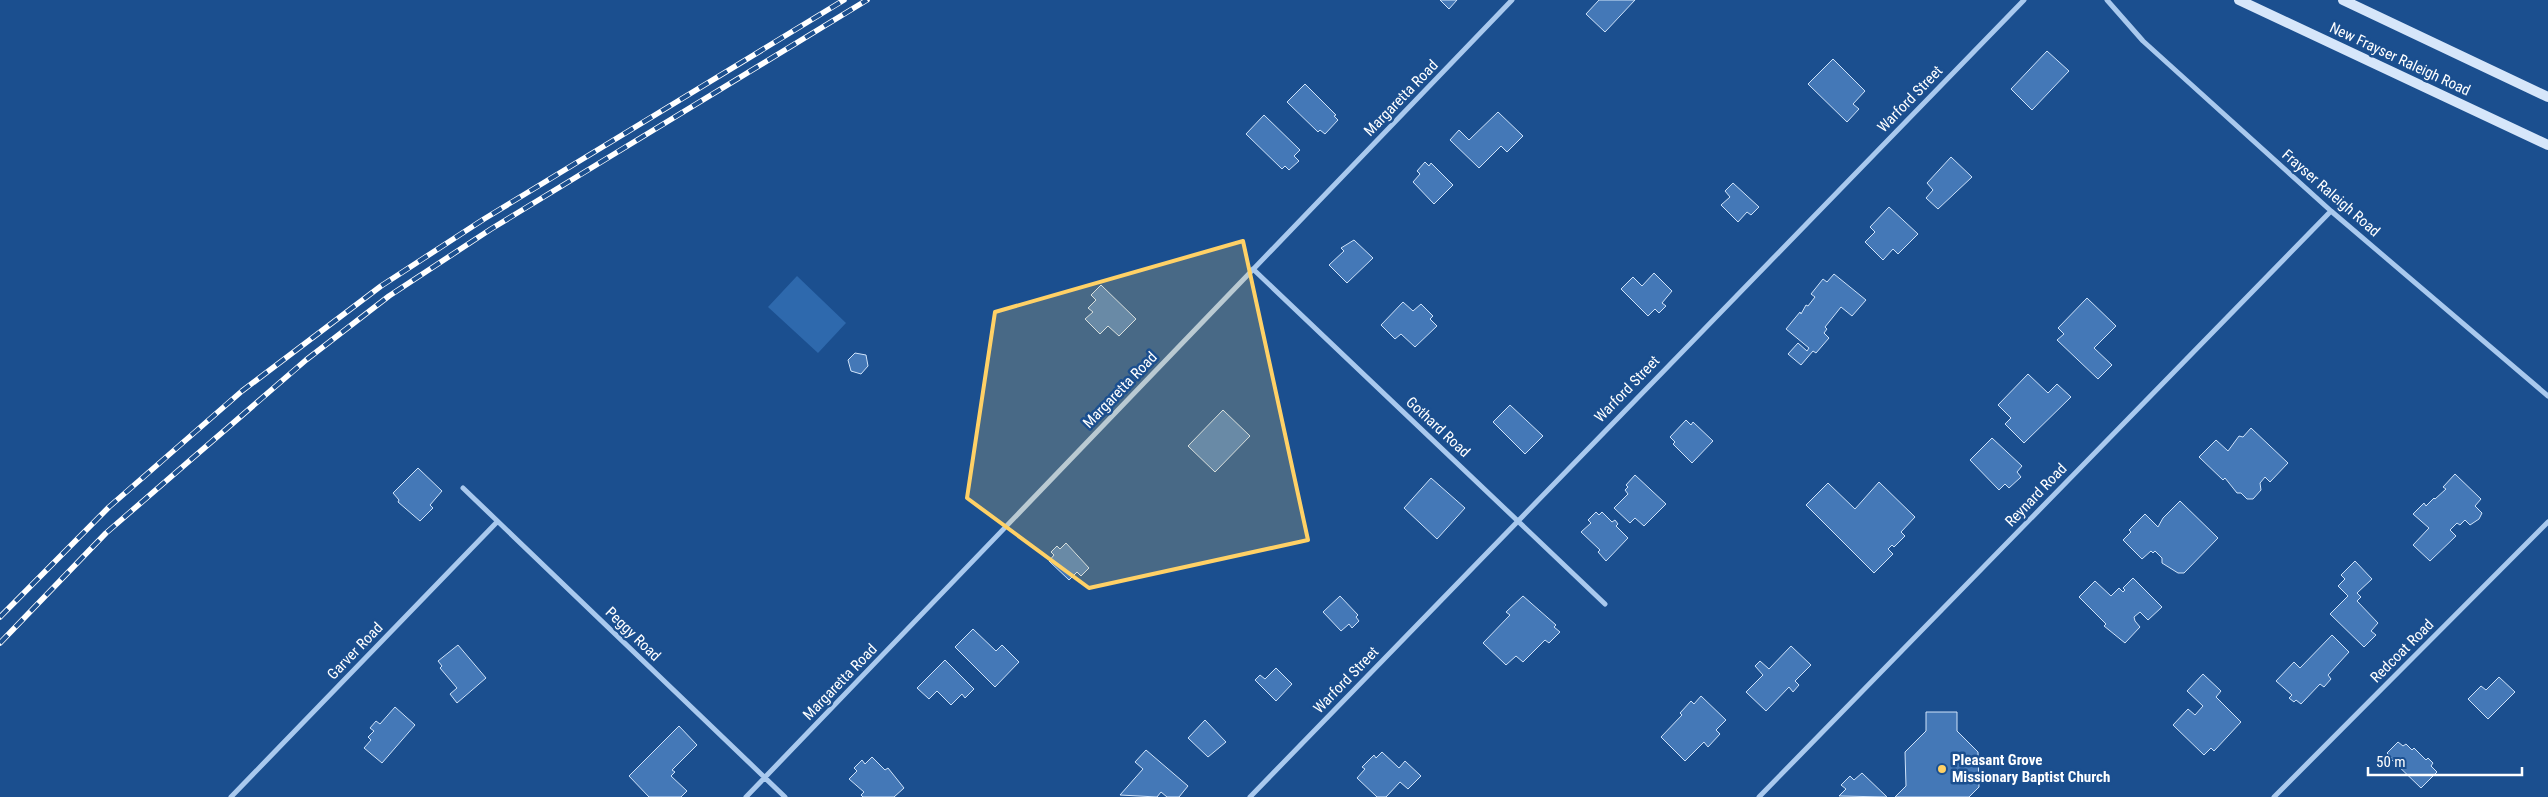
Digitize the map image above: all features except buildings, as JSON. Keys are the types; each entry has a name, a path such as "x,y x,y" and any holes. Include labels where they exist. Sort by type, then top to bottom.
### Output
{"main road":[{"name":"New Frayser Raleigh Road","path":"2239,0 2548,145"},
{"name":"New Frayser Raleigh Road","path":"2343,0 2548,97"}],"street":[{"name":"Margaretta Road","path":"746,797 1512,0"},
{"name":"Warford Street","path":"1250,797 2024,0"},
{"name":"Frayser Raleigh Road","path":"2107,0 2143,41 2331,211 2548,396"},
{"name":"Reynard Road","path":"1759,797 2331,211"},
{"name":"Gothard Road","path":"1252,269 1605,604"},
{"name":"Peggy Road","path":"463,488 785,797"},
{"name":"Garver Road","path":"232,797 497,522"},
{"name":"Redcoat Road","path":"2274,797 2548,522"}],"highlighted area":[{"path":"1243,241 1308,540 1089,588 967,498 995,312"}],"shaded area":[{"path":"797,276 846,323 818,353 768,307"}],"railway":[{"path":"0,617 109,507 242,391 381,286 484,219 844,0"},
{"path":"0,643 106,533 306,360 389,296 491,229 867,0"}],"place":[{"name":"Pleasant Grove Missionary Baptist Church","path":"1942,769"}]}
